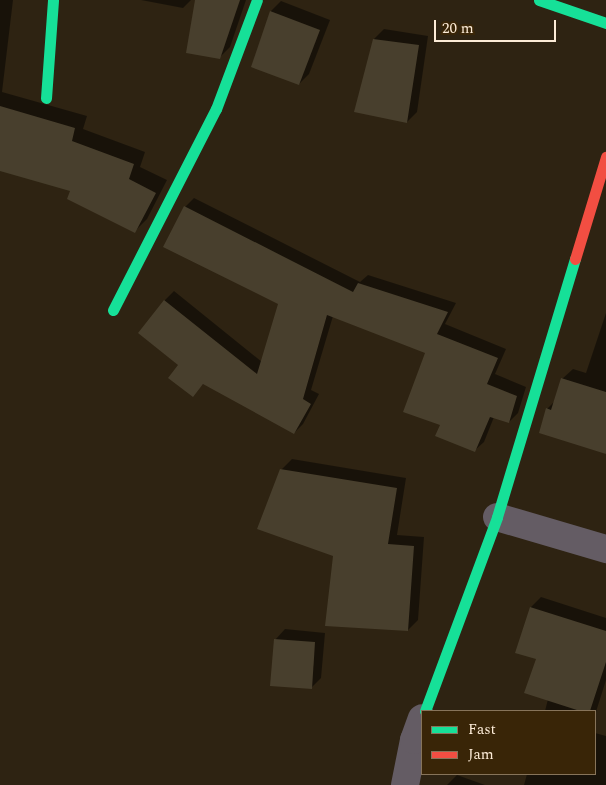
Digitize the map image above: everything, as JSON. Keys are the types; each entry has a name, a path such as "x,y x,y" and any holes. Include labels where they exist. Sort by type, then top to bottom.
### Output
{"street":[{"path":"46,98 53,0"},
{"path":"113,310 216,109 233,70 257,0"},
{"path":"539,0 606,24"},
{"path":"425,710 497,517 606,157"},
{"path":"497,517 606,549"},
{"path":"405,785 414,740 421,721"}],"building":[{"path":"195,0 240,0 220,59 186,53"},
{"path":"270,11 320,30 299,85 251,67"},
{"path":"373,39 419,45 407,123 354,112"},
{"path":"0,106 75,128 72,141 134,164 129,179 156,193 135,233 67,199 70,191 0,171"},
{"path":"184,206 353,292 358,283 448,312 437,334 498,358 487,384 517,396 509,423 490,417 475,452 435,436 440,425 403,412 425,353 327,315 303,399 311,404 294,434 203,384 193,397 168,378 178,365 138,333 164,300 257,374 278,304 163,247"},
{"path":"561,378 606,392 606,454 539,433 546,408 551,410"},
{"path":"280,469 397,488 388,544 414,546 408,631 325,626 333,556 257,529"},
{"path":"530,607 606,631 606,662 590,710 577,710 524,693 536,659 515,653"},
{"path":"274,639 315,642 312,689 270,686"}],"traffic: fast":[{"path":"46,98 53,0"},
{"path":"113,310 216,109 257,0"},
{"path":"539,0 606,23"},
{"path":"425,710 497,517 575,259"}],"traffic: jam":[{"path":"575,259 606,157"}]}
